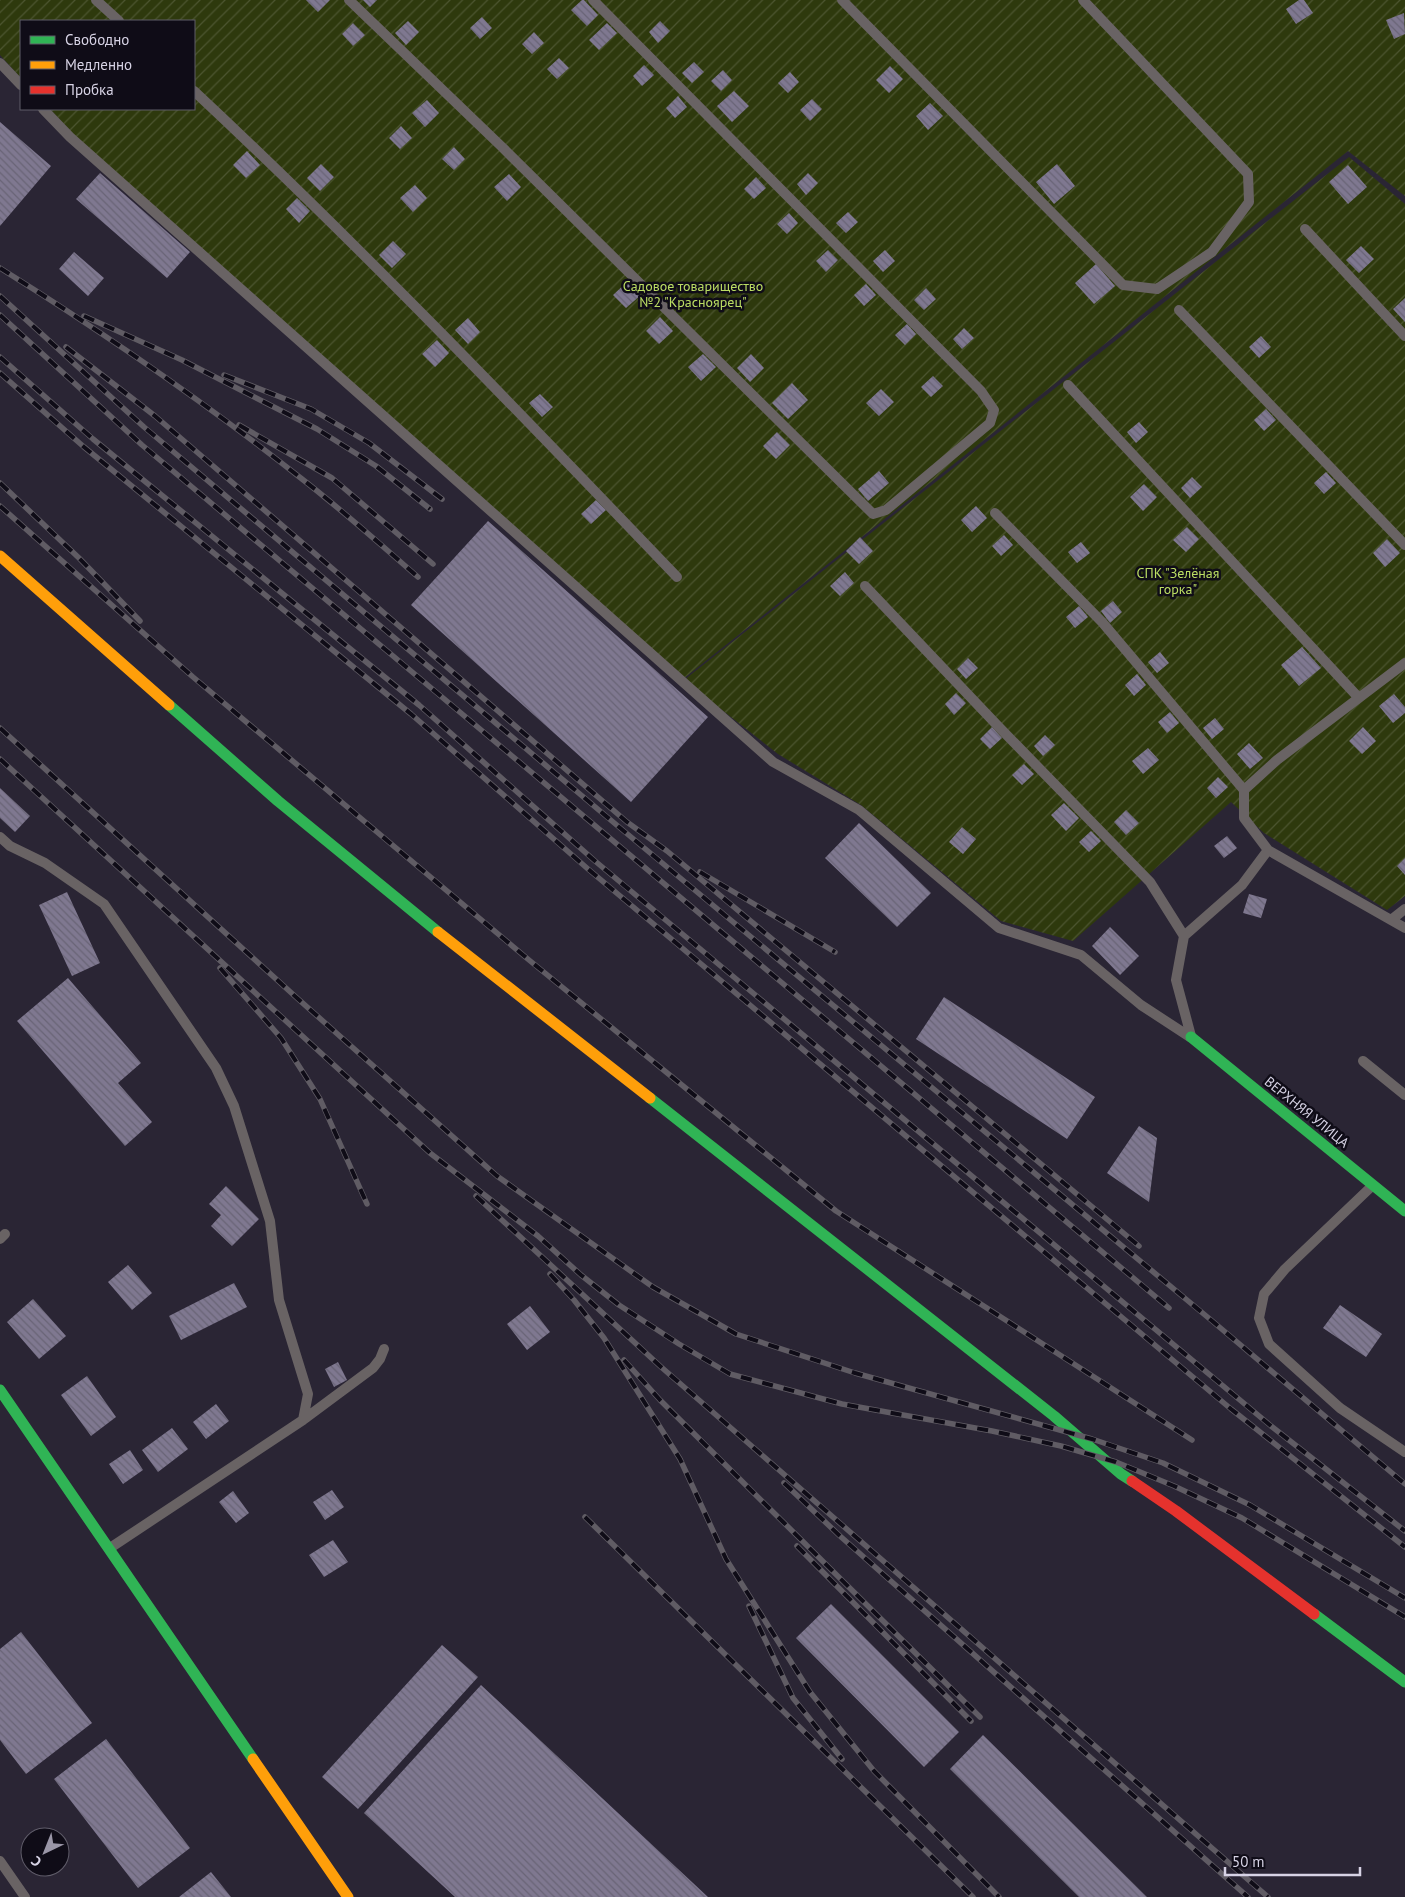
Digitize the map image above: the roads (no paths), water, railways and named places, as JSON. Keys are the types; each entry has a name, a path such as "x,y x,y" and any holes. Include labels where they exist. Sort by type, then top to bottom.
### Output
{"main road":[{"path":"0,556 271,794 447,939 1054,1416 1121,1474 1176,1511 1405,1682"},
{"name":"ВЕРХНЯЯ УЛИЦА","path":"1191,1037 1405,1211"},
{"path":"0,1390 348,1897"}],"lane":[{"path":"96,0 118,20"},
{"path":"349,0 501,146 873,514 886,510 990,423 994,410 982,391 593,0"},
{"path":"842,0 1124,285 1157,288 1212,252 1248,202 1248,174 1083,0"},
{"path":"0,63 20,84"},
{"path":"195,92 285,177 527,421 677,576"},
{"path":"44,110 77,144 773,762 859,810 999,928 1081,955 1141,1005 1191,1037"},
{"path":"1305,229 1405,336"},
{"path":"1180,310 1405,545"},
{"path":"1068,385 1358,697"},
{"path":"995,513 1102,622 1244,790 1244,818 1268,850 1405,928"},
{"path":"866,586 996,724 1150,882 1184,936"},
{"path":"1244,790 1277,760 1405,663"},
{"path":"0,837 10,846 45,864 104,904 216,1068 234,1106 270,1221 279,1300 308,1394 303,1420"},
{"path":"1191,1037 1176,980 1184,936 1242,885 1268,850"},
{"path":"1391,920 1405,908"},
{"path":"1363,1061 1405,1095"},
{"path":"1373,1185 1280,1275 1264,1294 1259,1318 1269,1344 1340,1408 1405,1452"},
{"path":"109,1549 303,1420 373,1368 380,1359 384,1349"},
{"path":"0,1861 25,1897"}],"railway":[{"path":"0,268 116,343 229,423 332,503 418,577"},
{"path":"0,296 144,427 1405,1484"},
{"path":"0,315 142,445 1169,1308"},
{"path":"84,316 182,360 317,429 376,466 430,509"},
{"path":"66,347 155,416 627,822 667,851 1139,1246"},
{"path":"0,357 93,439 419,705 595,861 1271,1426 1405,1531"},
{"path":"0,373 84,447 411,714 588,869 1231,1409 1405,1547"},
{"path":"224,375 311,409 369,443 442,499"},
{"path":"239,425 332,478 433,564"},
{"path":"0,483 79,558 140,621"},
{"path":"0,506 193,677 529,960 836,1211 1192,1440"},
{"path":"0,728 297,998 497,1176 653,1287 736,1334 855,1373 1092,1439 1163,1463 1250,1505 1405,1598"},
{"path":"0,759 430,1153 538,1236 581,1275 619,1305 679,1344 730,1374 842,1404 992,1431 1061,1446 1116,1462 1174,1486 1242,1518 1405,1617"},
{"path":"700,872 835,952"},
{"path":"220,968 281,1038 320,1099 367,1204"},
{"path":"476,1196 660,1366 1268,1897"},
{"path":"550,1274 574,1300 604,1338 680,1459 726,1559 810,1692 874,1771 999,1897"},
{"path":"624,1360 660,1400 980,1717"},
{"path":"784,1483 840,1536 1248,1897"},
{"path":"585,1517 973,1897"},
{"path":"797,1546 971,1721"},
{"path":"749,1606 793,1698 842,1759"}],"park label":[{"name":"Садовое товарищество №2 \"Красноярец\"","path":"693,294"},
{"name":"СПК \"Зелёная горка\"","path":"1178,582"}]}
